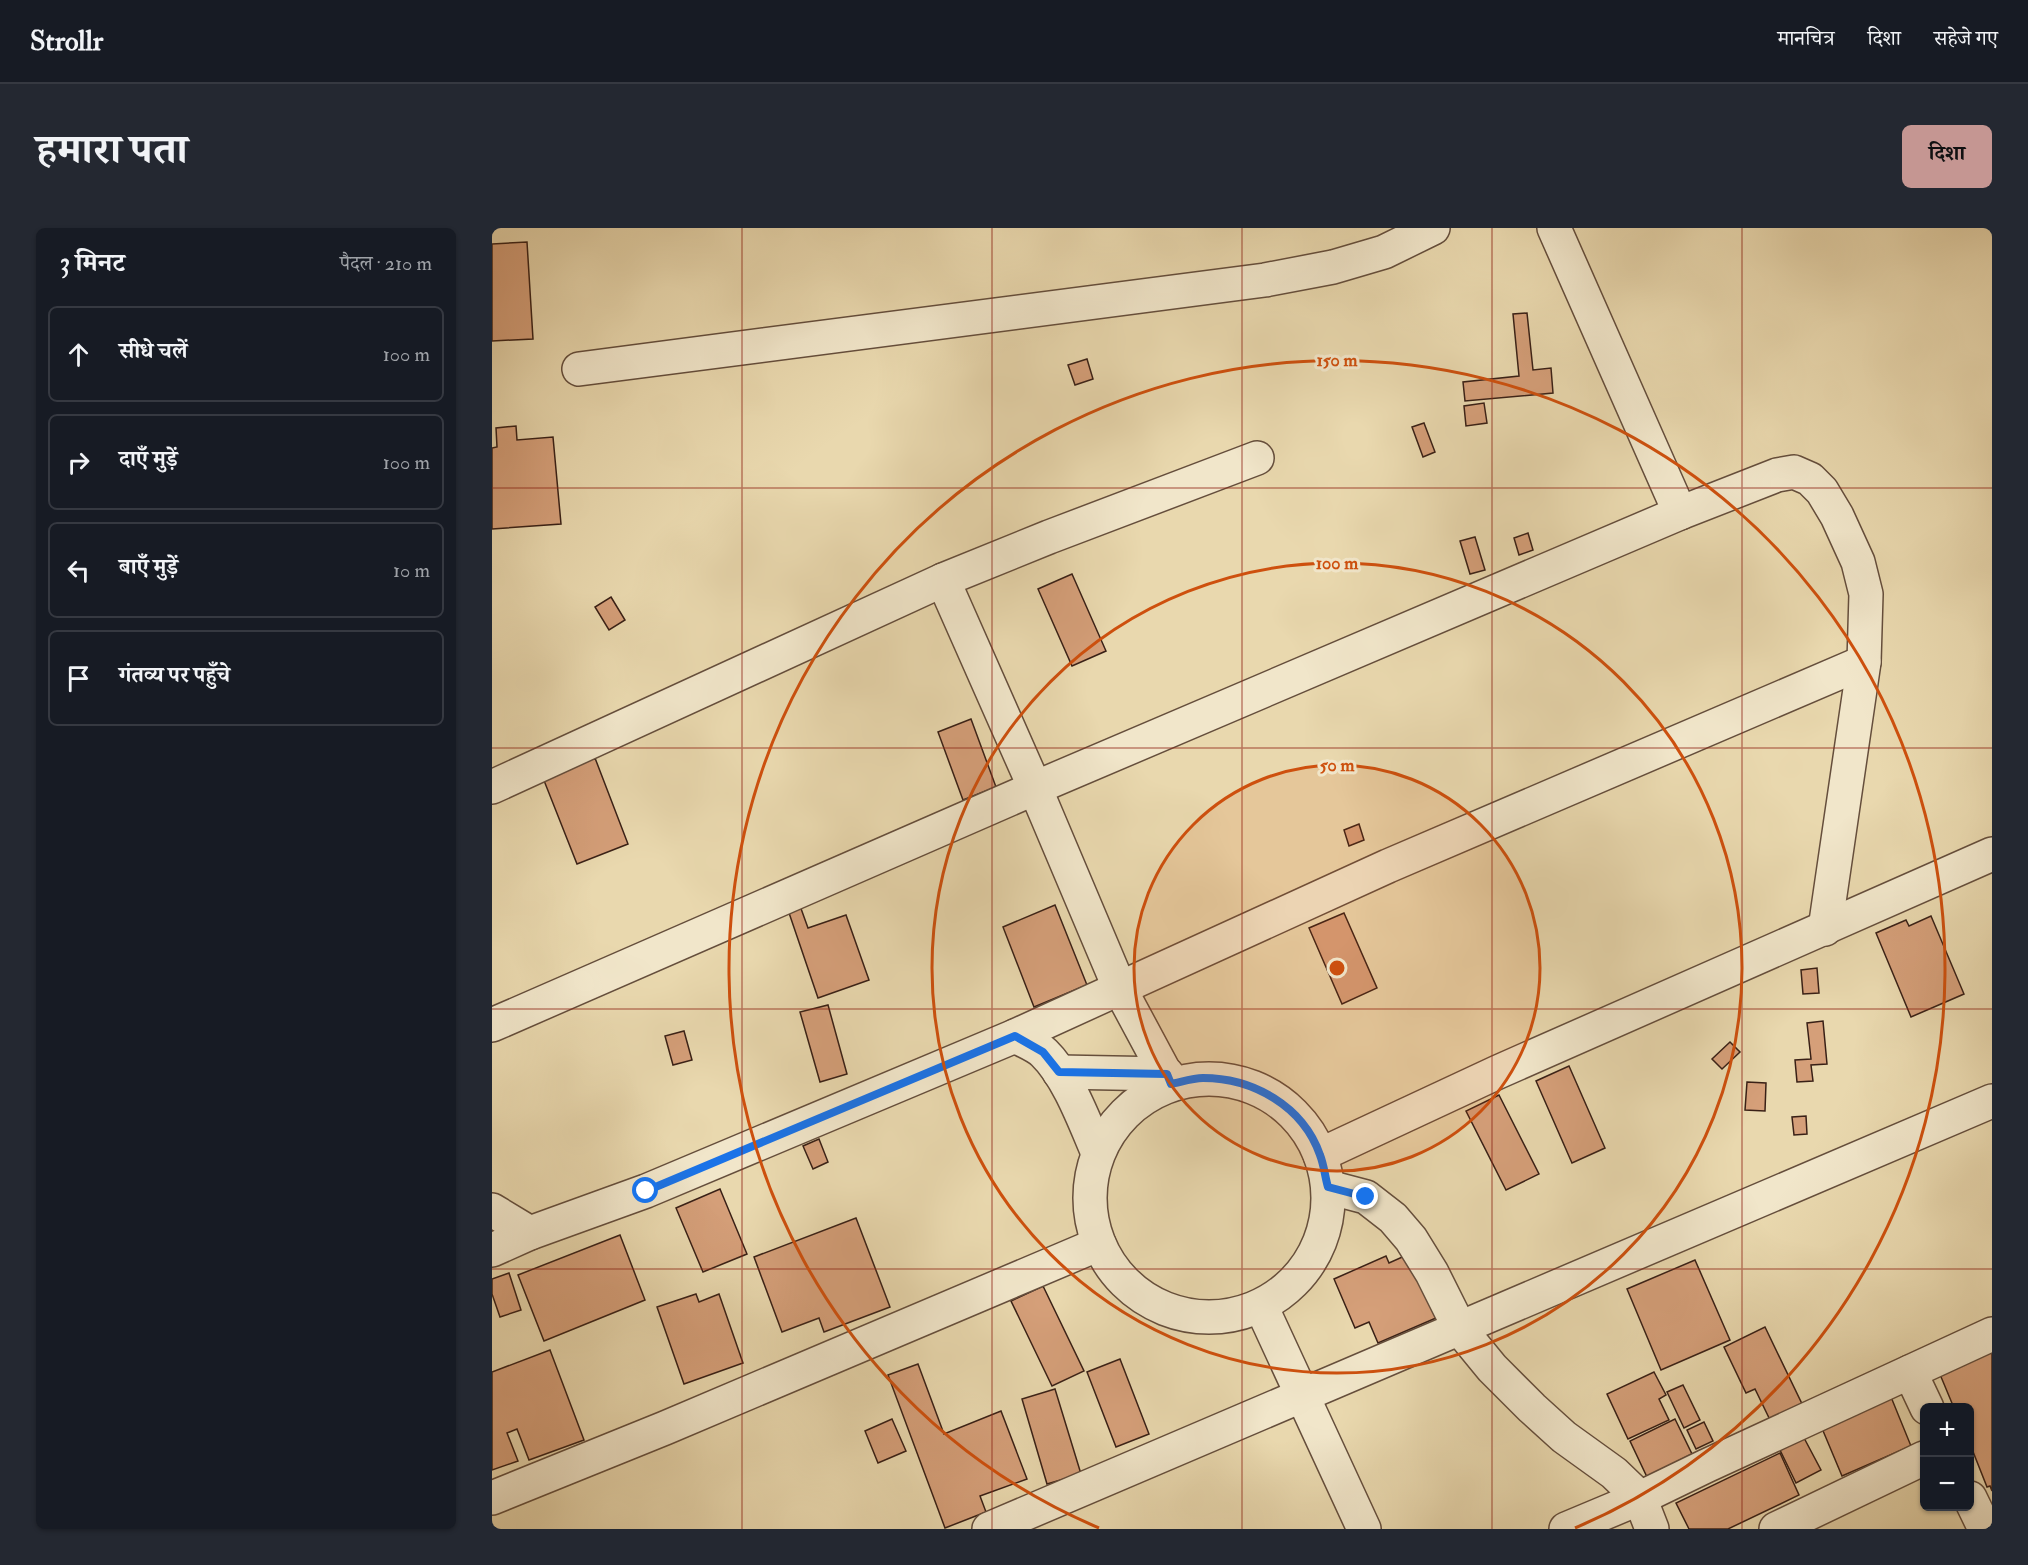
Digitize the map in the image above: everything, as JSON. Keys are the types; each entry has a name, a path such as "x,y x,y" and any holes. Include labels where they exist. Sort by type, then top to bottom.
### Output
{"street":[{"path":"579,369 1264,280 1333,267 1383,252 1433,228"},
{"path":"1554,228 1680,513"},
{"path":"492,787 943,580 1257,458"},
{"path":"492,1025 1035,788 1680,513 1777,475 1794,472 1810,479 1822,491 1837,516 1858,562 1866,594 1864,662 1825,929"},
{"path":"943,580 1035,788 1120,989 1169,1079"},
{"path":"492,1250 530,1233 646,1191 1015,1036 1388,866 1864,662"},
{"path":"1320,1155 1498,1072 1992,854"},
{"path":"1015,1036 1043,1052 1059,1072 1076,1102 1098,1153"},
{"path":"1059,1072 1169,1079 1231,1080 1260,1089 1285,1105 1306,1128 1320,1155 1328,1187 1326,1223 1312,1257 1290,1286 1261,1306 1235,1315 1207,1318 1180,1314 1154,1305 1131,1289 1112,1269 1099,1244 1090,1214 1090,1183 1098,1153 1115,1123 1140,1099 1169,1079"},
{"path":"989,1529 1992,1101"},
{"path":"1328,1187 1366,1197 1393,1218 1411,1239 1432,1273 1460,1329 1492,1368 1564,1437 1614,1473 1640,1498 1652,1529"},
{"path":"492,1210 530,1233"},
{"path":"492,1498 665,1428 1099,1244"},
{"path":"1261,1306 1364,1529"},
{"path":"1566,1529 1640,1498 1992,1334"},
{"path":"1910,1372 1925,1403"},
{"path":"1790,1526 1920,1460"},
{"path":"1974,1506 1984,1529"}],"building":[{"path":"527,242 533,339 492,341 492,244"},
{"path":"1527,313 1533,370 1551,368 1553,393 1465,401 1463,382 1519,376 1513,314"},
{"path":"1087,359 1093,379 1075,385 1068,365"},
{"path":"1484,403 1487,423 1466,426 1464,406"},
{"path":"1424,423 1435,452 1423,457 1412,427"},
{"path":"516,426 517,440 553,437 561,524 492,529 492,448 497,447 496,428"},
{"path":"1528,533 1533,550 1519,555 1514,538"},
{"path":"1475,537 1485,570 1470,574 1460,541"},
{"path":"1072,574 1106,651 1072,666 1038,589"},
{"path":"611,597 625,620 609,630 595,607"},
{"path":"971,719 996,787 963,800 938,732"},
{"path":"595,758 628,844 577,864 543,778"},
{"path":"1359,824 1364,840 1349,846 1344,830"},
{"path":"799,903 808,928 846,915 869,980 818,998 787,907"},
{"path":"1055,905 1087,985 1034,1007 1003,927"},
{"path":"1344,913 1377,988 1342,1004 1309,928"},
{"path":"1931,916 1964,994 1911,1017 1876,933 1906,920 1909,926"},
{"path":"1817,968 1819,993 1803,994 1801,970"},
{"path":"828,1005 847,1074 820,1082 800,1012"},
{"path":"1823,1021 1827,1064 1811,1065 1813,1081 1797,1082 1795,1060 1811,1059 1807,1023"},
{"path":"684,1031 692,1060 673,1065 665,1036"},
{"path":"1730,1042 1740,1052 1722,1069 1712,1059"},
{"path":"1569,1066 1605,1148 1572,1163 1536,1081"},
{"path":"1747,1082 1766,1083 1765,1111 1745,1110"},
{"path":"1499,1095 1539,1174 1506,1190 1466,1111"},
{"path":"1806,1116 1807,1134 1794,1135 1792,1117"},
{"path":"819,1139 828,1162 813,1169 803,1146"},
{"path":"720,1189 747,1254 703,1272 676,1208"},
{"path":"856,1218 890,1307 824,1332 819,1318 782,1332 754,1257"},
{"path":"620,1235 645,1300 544,1341 518,1275"},
{"path":"1409,1254 1436,1318 1378,1343 1369,1322 1355,1328 1334,1279 1386,1256 1389,1263"},
{"path":"1695,1260 1730,1340 1661,1370 1627,1289"},
{"path":"509,1273 521,1310 500,1317 492,1294 492,1279"},
{"path":"1043,1286 1084,1371 1052,1386 1011,1301"},
{"path":"696,1294 699,1302 719,1294 743,1363 684,1384 657,1307"},
{"path":"1765,1327 1804,1408 1772,1424 1755,1389 1746,1393 1724,1347"},
{"path":"550,1350 584,1440 529,1460 517,1429 507,1433 518,1461 492,1470 492,1372"},
{"path":"1992,1350 1992,1491 1990,1486 1987,1487 1974,1454 1974,1403 1952,1403 1939,1372"},
{"path":"1120,1359 1149,1434 1116,1447 1087,1372"},
{"path":"918,1364 944,1434 1001,1411 1027,1479 980,1496 986,1512 945,1528 888,1375"},
{"path":"1654,1372 1666,1395 1659,1399 1669,1420 1628,1439 1607,1394"},
{"path":"1683,1385 1700,1420 1684,1428 1667,1392"},
{"path":"1055,1389 1081,1474 1047,1484 1022,1399"},
{"path":"1891,1397 1911,1446 1842,1476 1821,1426"},
{"path":"892,1419 906,1451 878,1463 865,1431"},
{"path":"1675,1419 1692,1454 1647,1477 1630,1441"},
{"path":"1704,1422 1713,1441 1696,1449 1687,1430"},
{"path":"1803,1436 1821,1470 1796,1483 1779,1448"},
{"path":"1780,1453 1799,1495 1728,1529 1689,1529 1676,1503"}],"route":[{"path":"646,1191 1015,1036 1043,1052 1059,1072 1167,1074 1171,1084 1201,1078 1231,1080 1260,1089 1285,1105 1306,1128 1320,1155 1328,1187 1366,1197"}]}
